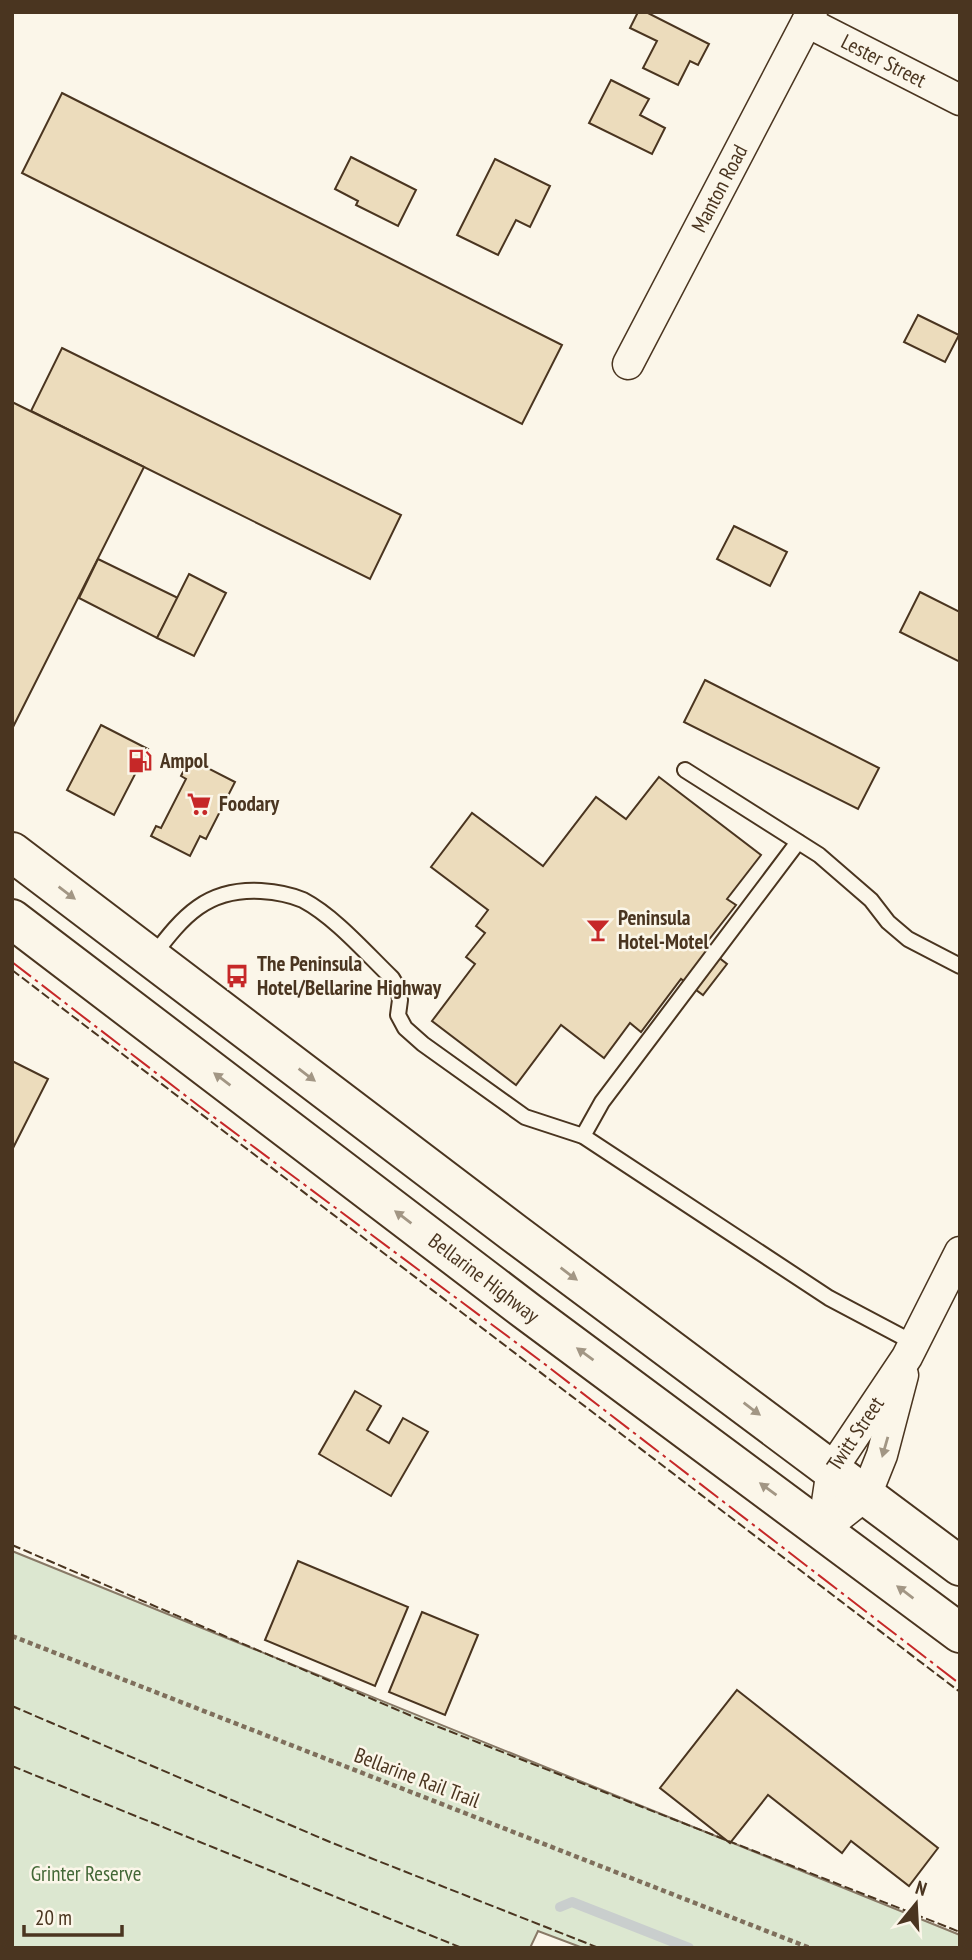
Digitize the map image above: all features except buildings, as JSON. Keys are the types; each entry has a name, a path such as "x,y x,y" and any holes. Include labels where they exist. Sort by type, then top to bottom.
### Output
{"highway":[{"path":"12,852 514,1233 960,1566"},
{"name":"Bellarine Highway","path":"12,919 528,1312 960,1633"}],"street":[{"name":"Lester Street","path":"810,17 960,100"},
{"name":"Manton Road","path":"628,364 810,17"},
{"name":"Twitt Street","path":"823,1529 832,1469 910,1350 960,1252"},
{"name":"Twitt Street","path":"823,1529 866,1495 883,1455 910,1350"}],"lane":[{"path":"685,770 819,855 871,901 888,922 908,939 960,966"},
{"path":"583,1136 602,1102 798,842"},
{"path":"152,958 176,925 195,908 220,894 249,890 278,892 302,900 323,913 392,978 398,988 400,1000 398,1015 405,1028 423,1044 525,1117 583,1136 910,1350"}],"path":[{"name":"Bellarine Rail Trail","path":"12,1636 810,1948"}],"green space":[{"name":"Grinter Reserve","path":"12,1551 960,1935 960,1948 583,1948 538,1931 530,1948 12,1948"}],"waterway":[{"path":"560,1907 572,1902 689,1948"}],"fence":[{"path":"12,970 960,1692"},
{"path":"12,1545 421,1720 960,1932"},
{"path":"12,1706 330,1842 599,1948"},
{"path":"12,1766 462,1948"}],"power":[{"path":"12,962 199,1106 542,1362 960,1684"}],"place":[{"name":"Ampol","path":"140,761"},
{"name":"Foodary","path":"199,804"},
{"name":"Peninsula Hotel-Motel","path":"598,930"},
{"name":"The Peninsula Hotel/Bellarine Highway","path":"237,976"}]}
